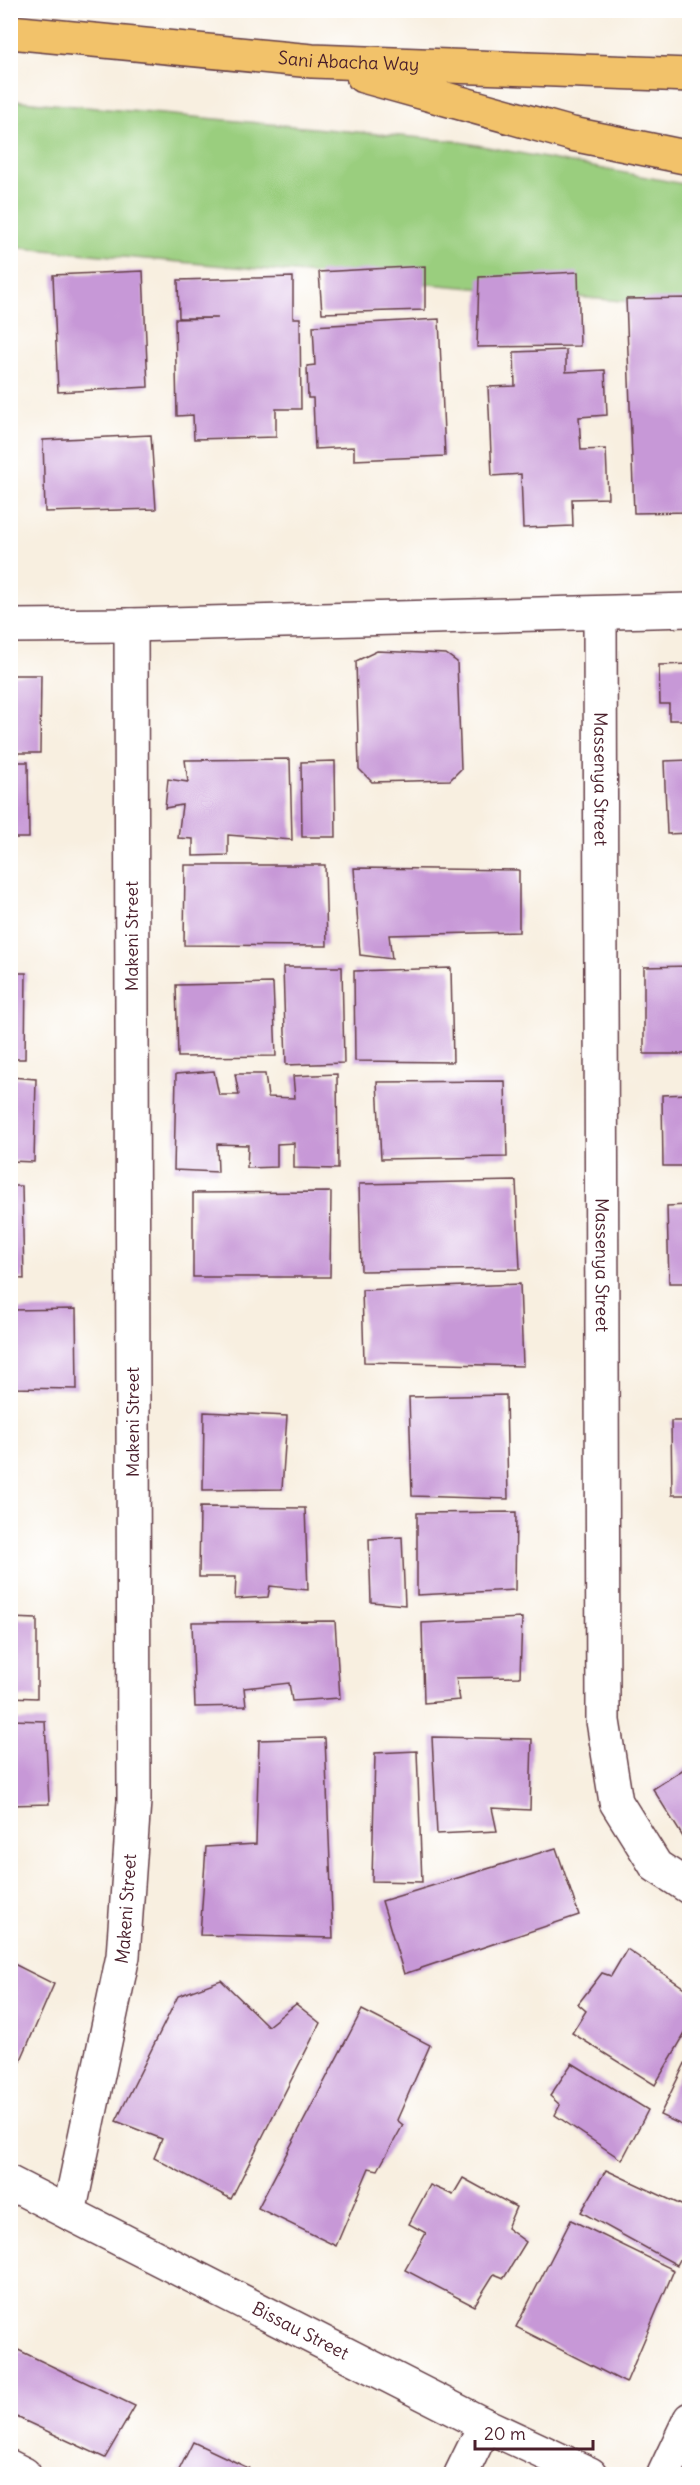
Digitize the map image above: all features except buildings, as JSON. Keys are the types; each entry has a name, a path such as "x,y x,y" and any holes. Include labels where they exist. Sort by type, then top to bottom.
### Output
{"highway":[{"name":"Sani Abacha Way","path":"10,32 312,62 690,75"},
{"path":"312,62 572,134 690,158"}],"street":[{"path":"10,626 131,626 690,610"},
{"name":"Massenya Street","path":"600,613 603,1721 616,1802 656,1866 690,1888"},
{"name":"Makeni Street","path":"69,2212 123,1956 134,1801 131,626"},
{"name":"Bissau Street","path":"10,2183 485,2425 590,2475"},
{"path":"664,2475 690,2419"},
{"path":"461,2475 485,2425"},
{"path":"10,2468 24,2475"}],"green space":[{"path":"10,100 455,141 689,185 689,307 11,247"}]}
